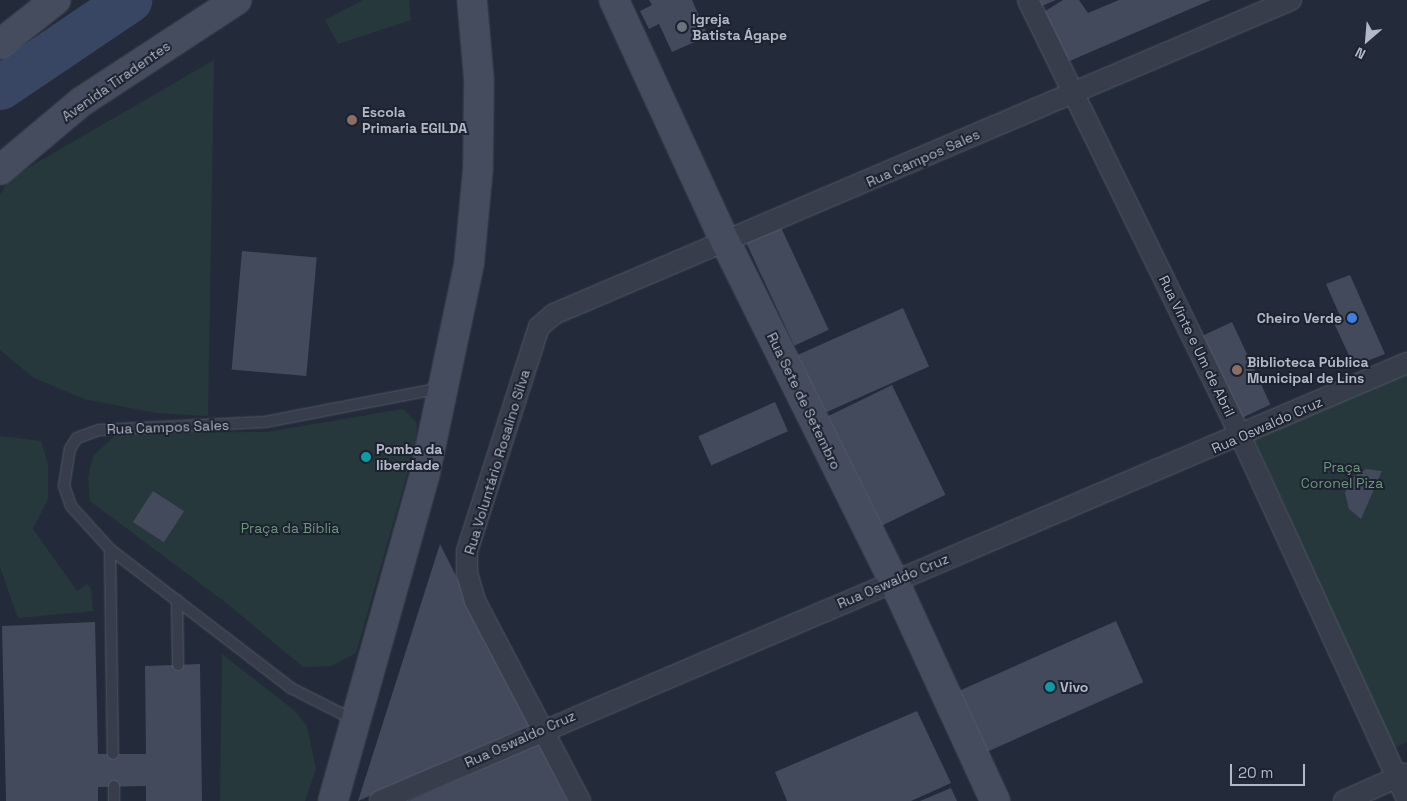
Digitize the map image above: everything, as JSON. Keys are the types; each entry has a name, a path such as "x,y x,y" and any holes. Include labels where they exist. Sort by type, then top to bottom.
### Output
{"street":[{"path":"0,44 56,0"},
{"name":"Avenida Tiradentes","path":"0,170 81,102 237,0"},
{"path":"333,801 445,388 469,264 478,169 479,80 472,0"},
{"name":"Rua Sete de Setembro","path":"614,0 726,243 894,581 995,801"},
{"name":"Rua Vinte e Um de Abril","path":"1028,0 1076,94 1241,437 1401,776 1407,800"},
{"name":"Rua Campos Sales","path":"554,314 1076,94 1291,0"},
{"name":"Rua Voluntário Rosalino Silva","path":"554,314 539,327 532,342 513,417 467,551 467,573 475,601 544,728 580,801"},
{"name":"Rua Oswaldo Cruz","path":"380,801 544,728 1241,437 1407,363"},
{"path":"1344,801 1401,776"}],"lane":[{"name":"Rua Campos Sales","path":"354,720 291,688 110,549 71,506 64,486 70,449 77,438 99,430 265,422 445,388"},
{"path":"110,549 113,754"},
{"path":"177,600 178,664"},
{"path":"114,786 114,801"}],"green space":[{"path":"363,0 409,0 411,20 338,44 325,20"},
{"path":"214,60 208,416 156,413 84,399 34,378 0,350 0,195 9,179"},
{"name":"Praça Coronel Piza","path":"1407,373 1407,742 1392,749 1255,439"},
{"name":"Praça da Bíblia","path":"403,409 417,423 416,443 356,653 331,666 303,667 225,602 90,501 88,478 93,456 118,433 267,432"},
{"path":"0,436 41,441 48,464 48,499 33,529 77,591 87,584 91,589 93,611 18,618 0,567"},
{"path":"222,654 295,711 307,726 316,769 305,801 220,801"}],"building":[{"name":"Igreja Batista Ágape","path":"649,0 692,0 708,36 672,52 659,24 649,29 640,11 652,5"},
{"path":"1038,0 1056,0 1042,6"},
{"path":"1063,0 1079,0 1088,13 1119,0 1211,0 1065,63 1042,13"},
{"path":"778,221 829,330 794,346 744,237"},
{"path":"242,251 317,258 306,376 232,370"},
{"name":"Cheiro Verde","path":"1350,275 1385,354 1354,366 1333,321 1340,316 1326,284"},
{"path":"903,308 929,366 821,414 795,356"},
{"name":"Biblioteca Pública Municipal de Lins","path":"1232,322 1270,404 1241,418 1202,336"},
{"path":"892,385 945,495 879,527 825,417"},
{"path":"775,402 788,431 711,465 698,436"},
{"path":"1366,469 1382,471 1361,519 1349,509 1345,493 1352,478"},
{"path":"153,491 184,511 164,542 133,522"},
{"path":"440,544 531,725 358,801"},
{"name":"Vivo","path":"1116,621 1143,682 984,753 957,692"},
{"path":"95,622 98,754 146,754 145,666 200,664 202,801 146,801 146,786 98,787 98,801 6,801 2,626"},
{"path":"917,711 951,783 911,801 787,801 775,772"},
{"path":"539,744 568,801 409,801"},
{"path":"951,788 957,801 920,801"}],"waterway":[{"path":"0,87 129,0"}],"place":[{"name":"Igreja Batista Ágape","path":"682,27"},
{"name":"Escola Primaria EGILDA","path":"352,120"},
{"name":"Cheiro Verde","path":"1352,318"},
{"name":"Biblioteca Pública Municipal de Lins","path":"1237,370"},
{"name":"Pomba da liberdade","path":"366,457"},
{"name":"Vivo","path":"1050,687"}]}
